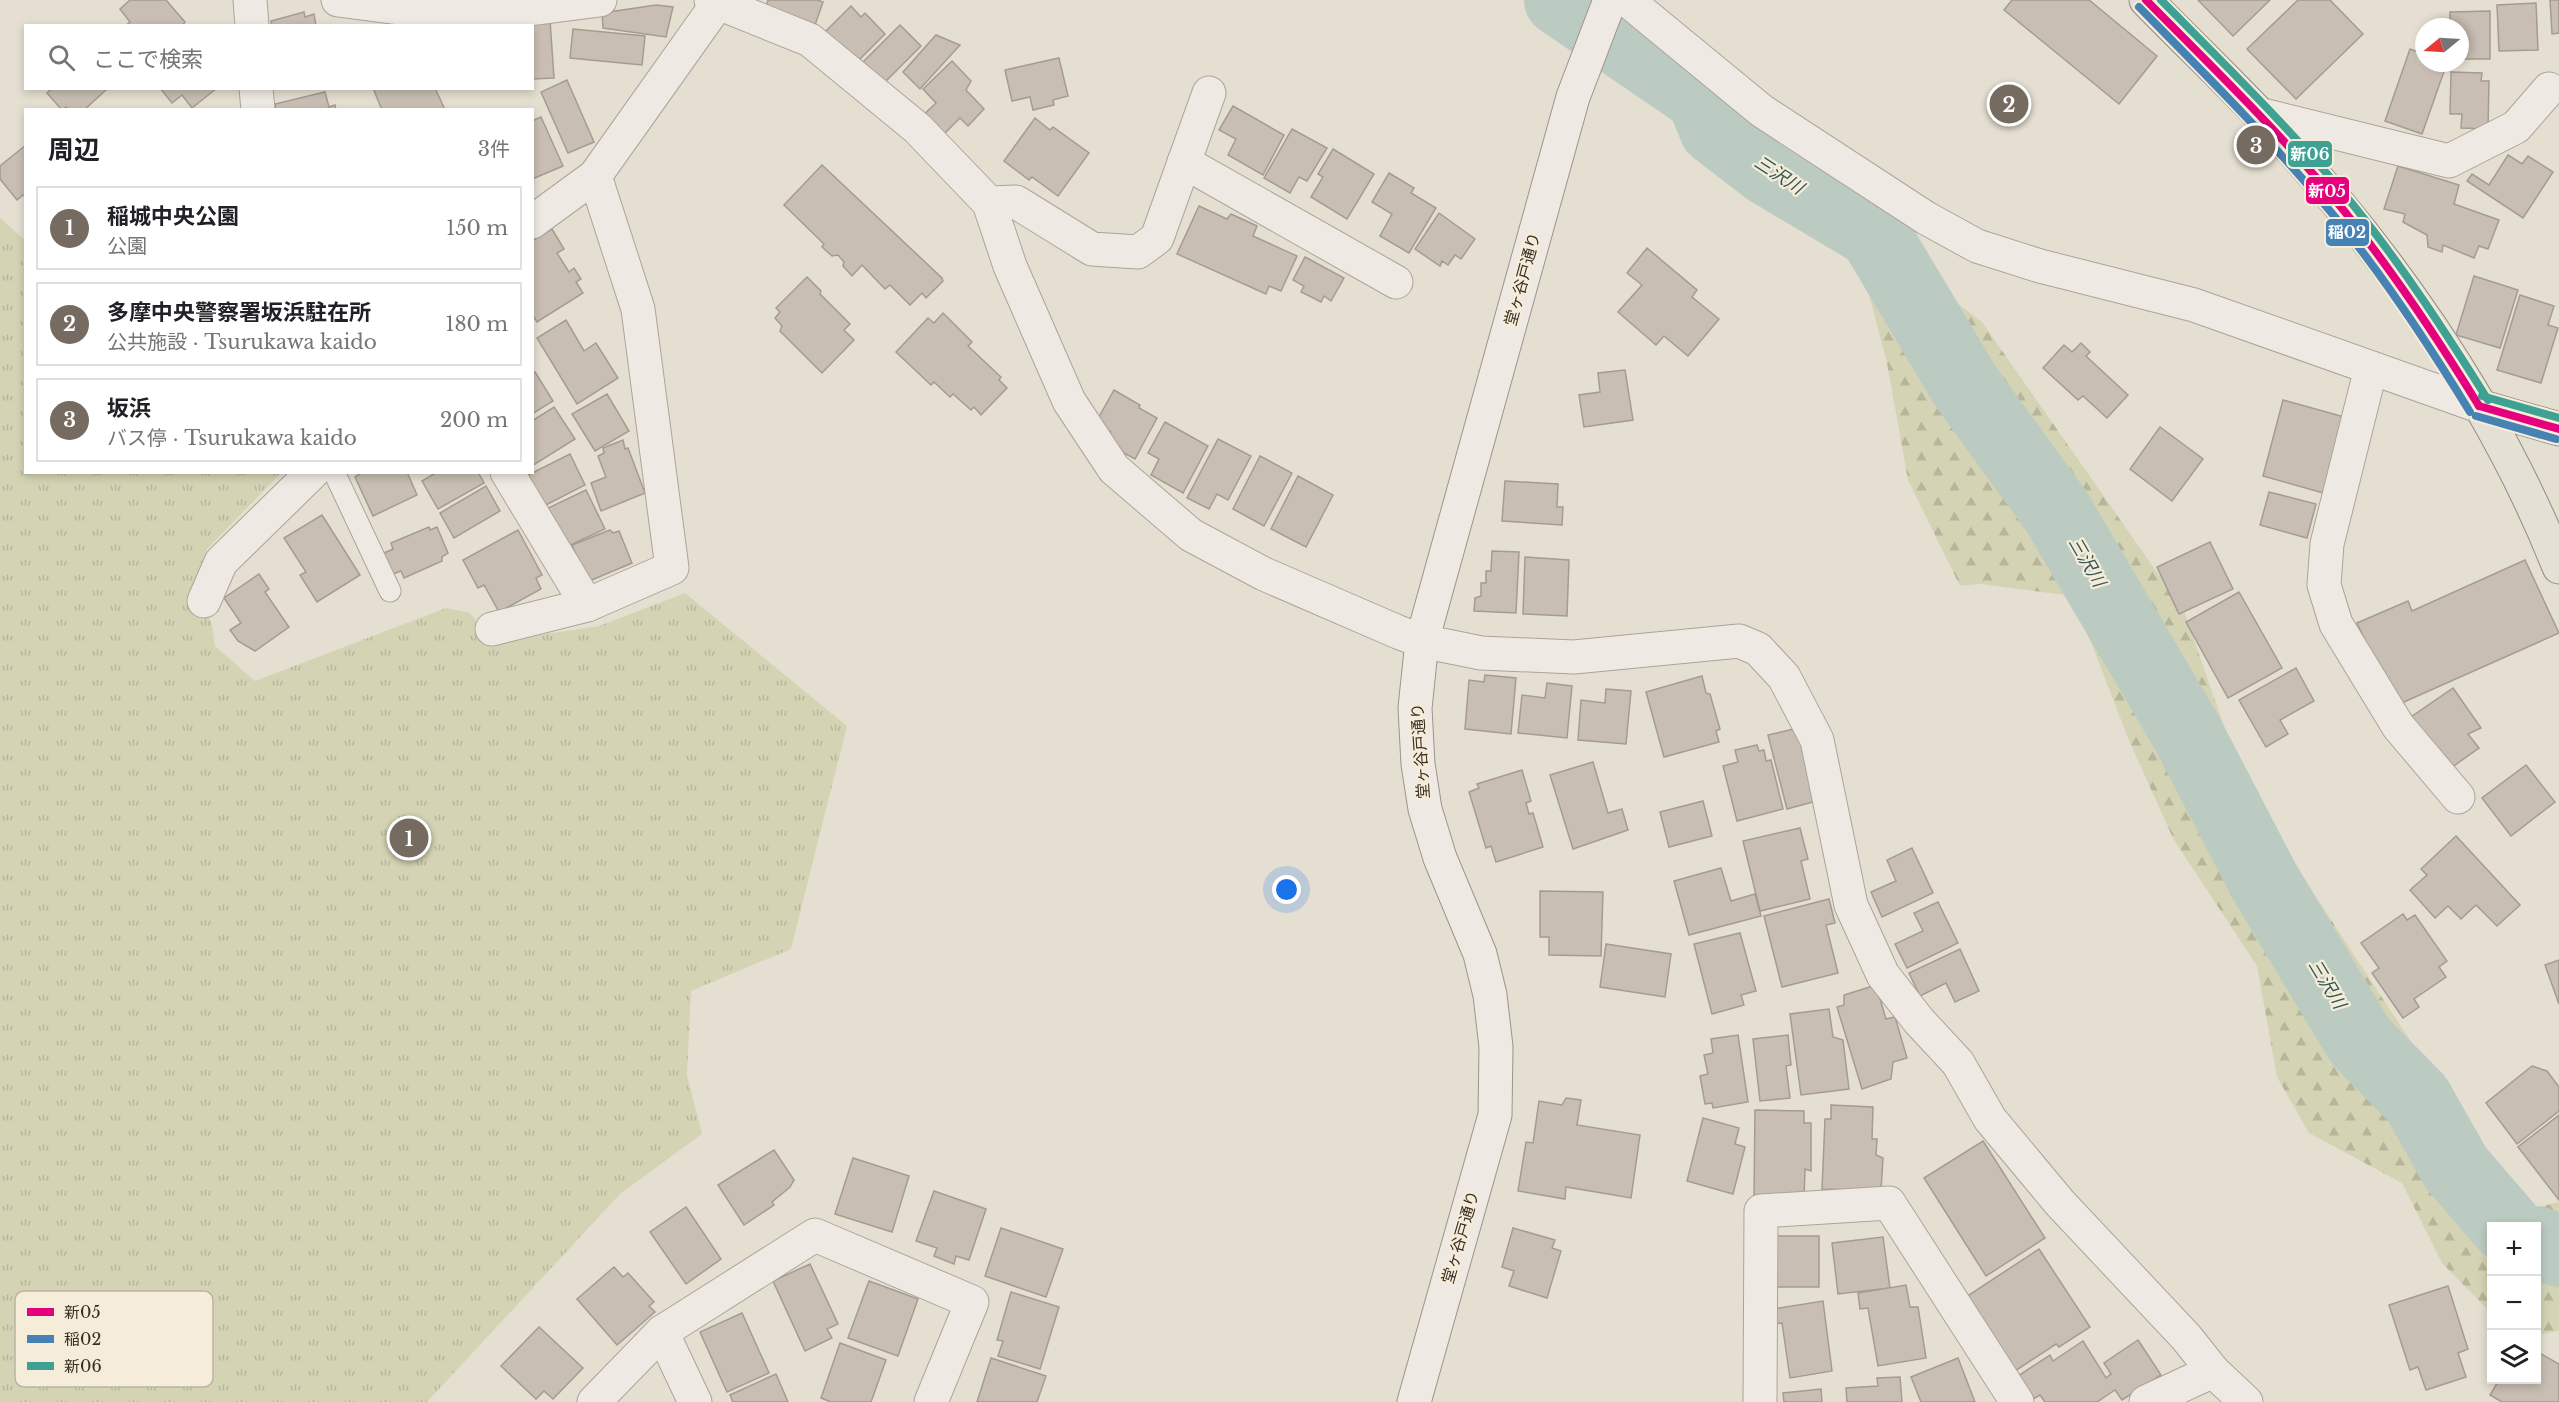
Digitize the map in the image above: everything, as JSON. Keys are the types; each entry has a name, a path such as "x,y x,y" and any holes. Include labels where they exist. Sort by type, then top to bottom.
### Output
{"main road":[{"path":"2146,0 2259,114 2358,230 2436,335 2479,406 2534,508 2559,567"}],"street":[{"path":"250,0 252,24"},
{"path":"338,0 414,10 530,9 600,0"},
{"path":"534,221 596,176 717,0 810,40 918,128 988,203 1010,266 1069,401 1114,469 1191,535 1264,574 1422,641 1481,653 1574,657 1738,641 1758,649 1784,677 1817,740 1851,905 1883,975 1919,1022 1958,1063 1989,1119 2060,1203 2186,1337 2212,1371 2246,1402"},
{"name":"堂ヶ谷戸通り","path":"1414,1402 1495,1115 1496,1047 1490,995 1480,954 1440,858 1425,809 1418,764 1415,708 1422,641 1573,97 1610,0"},
{"path":"1627,0 1762,111 1926,218 1977,246 2040,266 2194,305 2479,406 2559,429"},
{"path":"2259,114 2449,161 2516,126 2549,89"},
{"path":"256,90 258,108"},
{"path":"988,203 1016,202 1092,249 1138,252 1157,238 1209,93"},
{"path":"1184,162 1396,282"},
{"path":"492,629 587,605 672,568 638,309 596,176"},
{"path":"2371,368 2327,544 2324,585 2336,624 2398,726 2458,797"},
{"path":"204,601 221,561 311,474"},
{"path":"508,474 587,605"},
{"path":"1760,1402 1761,1211 1889,1203 2017,1402"},
{"path":"594,1402 662,1332 815,1234 972,1302 931,1402"},
{"path":"662,1332 695,1402"},
{"path":"2146,1402 2212,1371"}],"lane":[{"path":"335,474 390,591"}],"green space":[{"path":"0,218 24,239 24,474 280,474 207,549 195,585 212,625 215,646 255,681 446,608 470,613 493,642 599,626 685,593 847,726 791,949 691,991 687,1075 702,1134 620,1194 427,1402 0,1402"},
{"path":"1850,222 1982,322 2184,611 2247,792 2410,1040 2467,1116 2479,1179 2527,1210 2559,1202 2559,1331 2541,1334 2541,1222 2487,1222 2487,1309 2442,1263 2402,1183 2309,1133 2277,1077 2257,966 2174,840 2130,743 2073,596 1980,584 1960,586 1908,480 1887,363"}],"building":[{"path":"130,0 166,0 185,22 184,24 128,24 130,22 120,9"},
{"path":"768,0 823,2 815,25 766,7"},
{"path":"2012,0 2089,0 2157,56 2119,104 2004,10"},
{"path":"2198,0 2270,0 2233,36"},
{"path":"2298,0 2330,0 2363,34 2296,99 2247,49"},
{"path":"2550,0 2559,0 2559,33 2552,34"},
{"path":"2536,3 2538,50 2499,51 2497,5"},
{"path":"656,5 673,7 666,37 603,28 602,13"},
{"path":"851,6 861,17 865,13 885,34 855,64 824,33"},
{"path":"2490,11 2490,59 2469,59 2469,18 2450,18 2450,12"},
{"path":"304,12 305,17 314,14 316,24 272,24 271,21"},
{"path":"550,20 554,78 534,79 534,24 531,24"},
{"path":"900,25 921,46 882,85 861,64"},
{"path":"573,29 645,36 642,65 570,58"},
{"path":"936,35 960,45 920,89 903,72"},
{"path":"2410,49 2415,51 2415,72 2444,72 2422,134 2385,121"},
{"path":"1059,58 1068,96 1053,100 1054,105 1033,110 1030,97 1012,101 1005,70"},
{"path":"952,61 971,81 966,90 984,109 968,126 960,118 936,142 916,122 936,103 923,89"},
{"path":"2451,72 2482,73 2481,81 2489,81 2488,129 2461,128 2462,114 2450,114"},
{"path":"567,80 594,142 568,153 541,92"},
{"path":"50,90 106,90 86,108 60,108 47,93"},
{"path":"162,90 214,90 192,108 182,95 172,103"},
{"path":"374,90 436,90 444,108 381,108"},
{"path":"325,92 329,107 335,105 336,108 276,108 275,104"},
{"path":"1233,106 1284,135 1263,175 1228,155 1236,139 1219,130"},
{"path":"541,117 563,166 534,178 534,120"},
{"path":"1035,118 1050,130 1053,127 1089,153 1058,196 1032,177 1029,180 1004,161"},
{"path":"1292,129 1327,148 1307,181 1299,177 1290,193 1264,178"},
{"path":"24,147 24,196 17,200 0,179 0,166"},
{"path":"1333,149 1374,174 1347,219 1311,197 1323,177 1318,174"},
{"path":"2508,155 2522,164 2528,156 2553,172 2523,218 2467,181 2472,174 2489,185"},
{"path":"822,165 942,278 943,281 926,298 922,293 910,305 890,285 885,289 862,265 852,276 843,266 844,262 838,255 832,256 822,247 824,244 784,205"},
{"path":"2398,166 2459,185 2454,204 2499,220 2488,249 2479,246 2474,258 2443,245 2442,252 2428,247 2427,235 2403,222 2405,214 2384,209"},
{"path":"1389,173 1414,188 1411,193 1436,208 1409,253 1380,236 1392,214 1372,202"},
{"path":"1199,206 1227,219 1231,214 1257,226 1253,236 1297,256 1281,291 1269,286 1266,294 1177,254"},
{"path":"1439,213 1475,239 1461,259 1455,255 1448,265 1442,261 1440,266 1415,249"},
{"path":"552,229 564,249 557,253 569,272 574,268 581,279 576,282 583,293 537,322 534,317 534,240"},
{"path":"1647,248 1697,290 1692,297 1719,319 1688,356 1664,336 1656,345 1618,312 1642,285 1627,273"},
{"path":"1305,257 1344,278 1331,301 1324,296 1321,302 1301,292 1304,286 1293,280"},
{"path":"2474,276 2518,290 2500,348 2456,335"},
{"path":"807,277 821,291 820,294 850,324 844,330 854,340 822,373 780,331 782,326 775,318 780,312 776,308"},
{"path":"2520,295 2554,306 2548,325 2558,328 2541,383 2497,370"},
{"path":"943,313 972,342 968,346 1001,377 999,380 1007,388 981,415 974,407 971,410 953,394 950,397 934,382 931,385 896,352 928,318 934,323"},
{"path":"566,320 584,351 596,343 618,378 577,404 537,338"},
{"path":"2081,343 2090,352 2086,356 2128,395 2107,418 2083,396 2078,400 2043,368 2064,345 2072,352"},
{"path":"1625,370 1633,420 1584,427 1579,395 1600,392 1598,373"},
{"path":"534,373 553,401 534,413"},
{"path":"1114,390 1157,418 1135,459 1113,447 1107,437 1111,432 1095,424"},
{"path":"607,394 629,431 595,451 572,414"},
{"path":"2283,400 2348,418 2327,494 2263,476"},
{"path":"554,407 575,439 534,465 534,420"},
{"path":"1165,422 1208,446 1183,493 1151,475 1159,459 1148,453"},
{"path":"2160,427 2203,459 2172,501 2130,469"},
{"path":"1218,439 1251,456 1228,500 1217,494 1209,509 1187,498"},
{"path":"623,440 645,493 601,511 591,483 606,477 598,456 604,453 603,448"},
{"path":"570,454 585,485 544,506 528,475"},
{"path":"1260,456 1292,473 1264,526 1233,509"},
{"path":"360,474 408,474 417,495 373,516 355,477"},
{"path":"434,474 479,474 484,483 438,509 422,481"},
{"path":"1298,476 1333,495 1306,547 1271,529"},
{"path":"1505,481 1558,484 1557,507 1563,507 1562,525 1502,521"},
{"path":"486,486 500,511 454,538 440,513"},
{"path":"586,490 605,529 564,548 546,509"},
{"path":"2269,492 2316,504 2307,538 2260,525"},
{"path":"322,515 360,575 317,602 300,575 306,572 284,538"},
{"path":"429,527 430,530 437,527 448,553 442,557 442,561 404,578 401,571 393,574 384,553 393,549 391,543"},
{"path":"518,530 542,575 536,578 541,589 499,612 484,585 478,588 463,560"},
{"path":"610,530 613,533 619,531 632,563 587,582 572,545"},
{"path":"2210,542 2233,589 2179,614 2157,567"},
{"path":"1492,551 1519,552 1516,613 1474,611 1475,598 1481,596 1481,583 1486,583 1486,571 1491,571"},
{"path":"1525,557 1569,560 1567,616 1523,614"},
{"path":"2525,560 2559,633 2395,706 2357,623 2408,601 2412,611"},
{"path":"259,574 269,589 265,592 289,627 255,651 238,641 230,630 241,623 224,598"},
{"path":"2239,592 2282,668 2228,698 2186,622"},
{"path":"2296,668 2314,701 2280,720 2288,734 2266,747 2239,700"},
{"path":"1485,675 1516,678 1511,734 1465,729 1469,680 1484,682"},
{"path":"1702,676 1720,729 1716,731 1719,742 1664,757 1646,692"},
{"path":"1547,683 1572,686 1567,738 1518,733 1522,695 1545,698"},
{"path":"2453,688 2481,728 2468,734 2479,748 2448,770 2411,717"},
{"path":"1606,689 1631,691 1626,744 1578,740 1581,700 1605,703"},
{"path":"1802,727 1820,800 1787,809 1768,735"},
{"path":"1757,745 1759,751 1764,750 1766,761 1771,760 1783,809 1737,821 1723,766 1738,762 1735,750"},
{"path":"1593,762 1608,813 1622,809 1628,830 1573,849 1550,775"},
{"path":"2526,765 2555,802 2511,836 2482,798"},
{"path":"1522,770 1531,801 1526,803 1529,814 1533,813 1543,847 1496,862 1491,846 1486,848 1469,792 1479,788 1477,784"},
{"path":"1703,801 1712,836 1669,847 1660,812"},
{"path":"1800,828 1808,859 1801,861 1810,899 1760,911 1743,841"},
{"path":"2456,836 2520,905 2497,926 2476,905 2461,919 2448,906 2435,918 2410,890 2427,875 2421,869"},
{"path":"1912,848 1933,893 1882,917 1871,892 1896,881 1887,860"},
{"path":"1721,868 1731,901 1755,894 1761,916 1689,935 1674,881"},
{"path":"1540,891 1603,892 1601,956 1549,955 1549,937 1540,937"},
{"path":"1829,899 1835,923 1826,925 1838,973 1782,987 1764,916"},
{"path":"1938,902 1958,943 1907,968 1895,944 1923,931 1914,913"},
{"path":"2403,914 2407,920 2415,915 2447,961 2439,967 2446,977 2414,999 2419,1007 2403,1018 2372,973 2379,968 2361,943"},
{"path":"1740,933 1756,991 1741,995 1744,1005 1712,1014 1694,944"},
{"path":"1606,944 1671,954 1665,997 1600,987"},
{"path":"1960,949 1979,991 1955,1002 1946,983 1920,996 1909,973"},
{"path":"2559,960 2559,1004 2545,965"},
{"path":"1876,985 1886,1019 1895,1017 1907,1058 1893,1062 1891,1079 1862,1089 1837,1007 1844,1005 1844,995"},
{"path":"1829,1009 1833,1037 1843,1040 1849,1089 1801,1095 1790,1014"},
{"path":"1738,1035 1748,1102 1713,1108 1712,1103 1705,1104 1700,1076 1708,1074 1704,1055 1713,1053 1711,1039"},
{"path":"1788,1035 1791,1065 1786,1066 1790,1098 1760,1101 1753,1039"},
{"path":"2532,1066 2547,1071 2559,1087 2559,1111 2517,1144 2486,1103"},
{"path":"1566,1098 1581,1100 1577,1125 1640,1135 1631,1198 1566,1187 1565,1199 1518,1191 1526,1142 1533,1143 1539,1101 1562,1105"},
{"path":"1831,1105 1873,1107 1872,1139 1877,1139 1876,1155 1883,1158 1881,1191 1822,1189 1825,1119 1831,1119"},
{"path":"1755,1110 1804,1111 1804,1123 1811,1123 1811,1171 1805,1169 1804,1198 1754,1196"},
{"path":"2559,1115 2559,1200 2518,1147"},
{"path":"1703,1118 1739,1128 1735,1144 1745,1147 1733,1194 1687,1181"},
{"path":"1983,1141 2045,1238 1986,1276 1924,1178"},
{"path":"774,1150 794,1180 790,1187 772,1202 774,1205 744,1225 718,1185"},
{"path":"853,1158 909,1176 892,1232 835,1214"},
{"path":"934,1191 986,1209 969,1260 956,1256 954,1264 934,1256 937,1248 916,1241"},
{"path":"686,1207 721,1259 686,1284 650,1232"},
{"path":"1001,1228 1063,1249 1046,1297 985,1276"},
{"path":"1513,1228 1555,1240 1552,1248 1561,1251 1547,1298 1509,1286 1514,1271 1502,1267"},
{"path":"1773,1236 1819,1236 1819,1287 1774,1287"},
{"path":"1883,1237 1890,1288 1838,1294 1832,1243"},
{"path":"2039,1249 2090,1327 2059,1347 2056,1344 2015,1371 1966,1297"},
{"path":"810,1264 838,1324 827,1329 832,1338 805,1351 773,1281"},
{"path":"614,1267 623,1277 628,1273 654,1302 649,1306 655,1312 617,1345 577,1299"},
{"path":"869,1281 918,1299 898,1356 848,1338"},
{"path":"1906,1285 1910,1307 1918,1307 1926,1358 1878,1366 1868,1308 1860,1309 1858,1293"},
{"path":"2448,1286 2468,1349 2458,1353 2466,1377 2426,1390 2418,1367 2410,1370 2389,1305"},
{"path":"1011,1292 1059,1307 1040,1369 998,1356 1003,1341 997,1340"},
{"path":"1823,1301 1832,1371 1790,1378 1782,1323 1775,1324 1773,1309"},
{"path":"742,1313 769,1373 727,1392 700,1332"},
{"path":"539,1327 583,1368 553,1399 544,1391 536,1399 501,1366"},
{"path":"2138,1340 2161,1375 2122,1400 2115,1390 2097,1402 2045,1402 2040,1395 2033,1399 2018,1376 2050,1355 2053,1361 2083,1341 2106,1378 2111,1374 2104,1363"},
{"path":"840,1343 886,1360 871,1402 831,1402 821,1398"},
{"path":"2541,1354 2559,1364 2559,1402 2502,1402 2490,1395 2497,1384 2541,1384"},
{"path":"991,1358 1046,1376 1037,1402 977,1402"},
{"path":"1958,1358 1975,1402 1921,1402 1911,1377"},
{"path":"776,1374 788,1402 733,1402 730,1395"},
{"path":"1900,1377 1902,1402 1847,1402 1846,1388 1878,1386 1877,1378"},
{"path":"1821,1389 1822,1402 1784,1402 1783,1393"}],"waterway":[{"name":"三沢川","path":"1560,0 1702,97 1715,129 1767,169 1874,233 1966,387 2057,512 2187,733 2264,881 2360,1041 2417,1099 2456,1168 2503,1222"},
{"name":"三沢川","path":"2541,1244 2559,1251"}],"transit line":[{"name":"新05","path":"2146,0 2273,130 2345,212 2415,307 2479,406"},
{"name":"新06","path":"2161,0 2284,126 2354,206 2424,301 2488,400"},
{"name":"稲02","path":"2139,7 2264,136 2335,217 2406,312 2470,412"},
{"name":"新06","path":"2482,396 2559,418"},
{"name":"新05","path":"2479,406 2559,429"},
{"name":"稲02","path":"2476,416 2556,439"}],"place":[{"name":"多摩中央警察署坂浜駐在所","path":"2009,104"},
{"name":"坂浜","path":"2256,145"},
{"name":"稲城中央公園","path":"409,838"}]}
